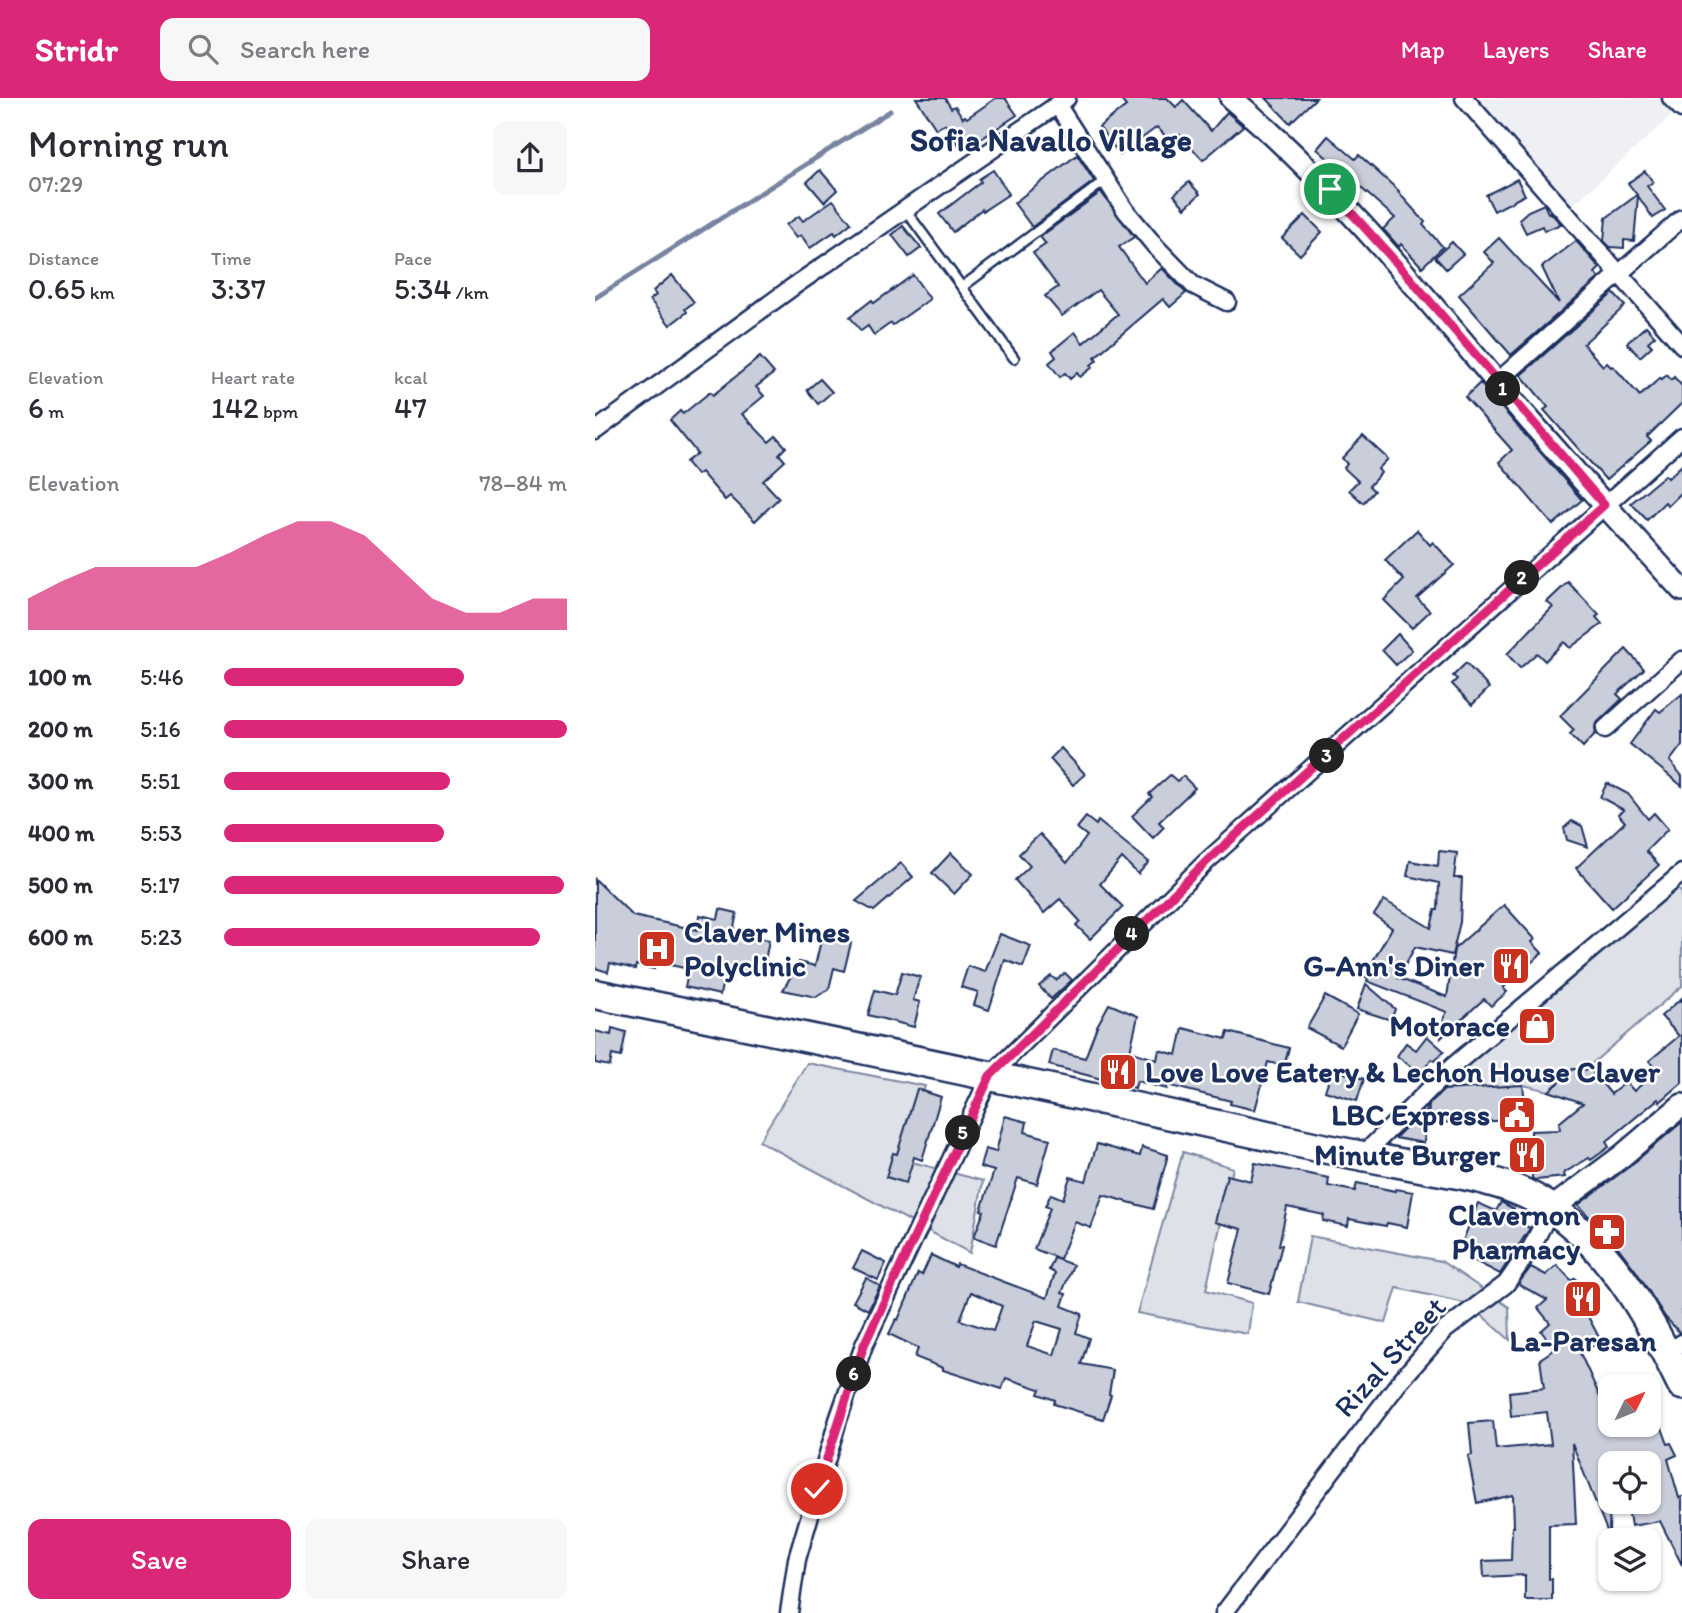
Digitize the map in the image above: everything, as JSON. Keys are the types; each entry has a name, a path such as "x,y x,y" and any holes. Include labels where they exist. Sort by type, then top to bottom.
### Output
{"highway":[{"path":"595,994 1492,1182 1534,1198 1579,1231 1614,1269 1674,1348 1682,1385"}],"street":[{"path":"1231,98 1330,189 1604,505 1682,590"},
{"path":"1464,98 1682,345"},
{"path":"1671,98 1682,109"},
{"path":"595,431 904,208 1063,102 1126,211 1193,285 1227,302"},
{"path":"1497,382 1682,218"},
{"path":"789,1613 797,1559 838,1420 864,1345 990,1076 1206,862 1682,436"},
{"path":"1605,729 1682,660"},
{"path":"1363,1155 1453,1066 1682,873"},
{"name":"Rizal Street","path":"1224,1613 1401,1380 1445,1330 1506,1284 1531,1248 1552,1209 1622,1156 1682,1105"}],"lane":[{"path":"962,287 1106,180"},
{"path":"904,208 1014,358"}],"shaded area":[{"path":"1475,98 1682,98 1682,106 1572,206"},
{"path":"1676,887 1682,893 1682,986 1558,1093 1523,1085 1443,1090 1447,1082"},
{"path":"807,1063 925,1086 901,1159 983,1181 970,1253 759,1141"},
{"path":"1183,1152 1233,1168 1206,1290 1252,1303 1248,1334 1137,1313"},
{"path":"1310,1236 1441,1261 1509,1307 1510,1340 1469,1304 1397,1288 1386,1323 1298,1302"}],"building":[{"path":"916,98 945,98 951,108 955,106 963,118 967,118 996,98 1005,98 1017,115 963,151 945,124 936,129"},
{"path":"1119,98 1167,98 1176,107 1183,100 1211,131 1227,112 1243,126 1203,160 1180,135 1172,143 1157,127 1120,155 1099,127 1126,106"},
{"path":"1266,98 1316,98 1290,123"},
{"path":"1328,136 1355,159 1359,155 1399,191 1425,222 1423,225 1443,247 1422,267 1383,229 1395,218 1317,149"},
{"path":"1077,155 1094,181 1032,227 1014,203"},
{"path":"820,170 837,190 824,202 807,182"},
{"path":"993,170 1009,194 983,211 982,209 953,232 939,214"},
{"path":"1645,171 1653,182 1647,186 1665,210 1653,218 1638,196 1634,241 1624,240 1624,248 1610,247 1604,241 1606,218 1637,195 1628,183"},
{"path":"1517,179 1525,195 1494,211 1486,195"},
{"path":"1189,182 1200,194 1185,208 1174,195"},
{"path":"1101,192 1134,237 1119,247 1145,283 1162,268 1186,293 1170,307 1163,299 1095,357 1097,360 1091,365 1093,367 1080,377 1077,373 1070,379 1065,373 1060,377 1049,363 1056,357 1052,351 1075,332 1083,343 1118,314 1098,290 1062,316 1045,296 1058,287 1033,253 1046,244 1040,237"},
{"path":"833,200 851,223 836,235 834,232 810,248 801,235 796,238 786,225 799,216 803,221"},
{"path":"1544,204 1548,213 1561,224 1544,231 1542,226 1526,233 1519,219 1528,211"},
{"path":"1305,215 1322,232 1300,255 1282,238"},
{"path":"903,226 921,248 909,257 892,235"},
{"path":"1499,238 1559,303 1542,267 1576,241 1600,268 1595,273 1599,278 1511,355 1459,295 1494,263 1484,252"},
{"path":"1452,242 1463,254 1446,269 1435,257"},
{"path":"672,275 694,302 685,309 687,312 670,325 650,300 656,295 653,291"},
{"path":"913,275 930,299 874,335 868,326 861,331 850,317"},
{"path":"1613,293 1625,306 1583,344 1603,366 1606,362 1613,366 1640,396 1660,378 1667,375 1671,380 1674,377 1682,386 1682,403 1647,437 1651,441 1606,480 1544,410 1548,407 1521,375"},
{"path":"1646,326 1655,336 1648,342 1652,346 1640,357 1627,343"},
{"path":"760,357 774,373 756,387 764,396 742,414 769,442 776,436 786,447 779,454 785,461 763,481 779,498 755,521 730,496 725,500 701,472 697,475 686,462 697,453 670,420 680,411 683,414 710,392 713,395"},
{"path":"820,379 832,392 818,404 807,390"},
{"path":"1480,383 1582,500 1553,525 1499,462 1512,450 1465,397"},
{"path":"1363,436 1388,459 1378,469 1381,473 1369,486 1374,491 1363,503 1349,490 1358,481 1344,468 1347,464 1342,458"},
{"path":"1682,465 1682,492 1668,506 1665,502 1647,520 1631,503 1665,475 1668,478"},
{"path":"1417,530 1430,545 1433,542 1454,565 1417,598 1430,611 1412,628 1384,600 1404,580 1385,560"},
{"path":"1568,582 1599,615 1596,617 1602,624 1570,648 1564,642 1545,661 1537,653 1520,668 1507,654 1553,607 1547,602"},
{"path":"1398,634 1412,650 1396,665 1382,650"},
{"path":"1626,649 1644,669 1617,694 1622,699 1598,722 1595,726 1596,733 1583,747 1570,734 1574,730 1560,716"},
{"path":"1466,663 1489,688 1472,705 1452,684 1457,679 1453,676"},
{"path":"1682,694 1682,745 1670,761 1682,776 1682,786 1630,744 1656,709 1660,712"},
{"path":"1061,748 1085,774 1073,785 1050,759"},
{"path":"1170,775 1177,781 1183,776 1195,788 1159,822 1164,827 1153,838 1132,816 1152,797 1149,794"},
{"path":"1607,783 1628,794 1648,819 1654,813 1668,829 1646,851 1659,865 1612,908 1576,868 1625,822 1618,814 1624,810 1600,797"},
{"path":"1086,817 1096,825 1098,821 1149,862 1138,874 1122,858 1100,884 1123,907 1090,939 1076,925 1080,921 1060,899 1044,913 1015,880 1030,866 1019,854 1040,834 1067,863 1087,836 1077,828"},
{"path":"1572,821 1582,826 1588,847 1567,840 1564,828"},
{"path":"1439,851 1457,853 1454,878 1462,878 1460,922 1452,955 1415,947 1398,978 1447,997 1454,949 1504,905 1535,939 1532,942 1542,953 1503,988 1507,992 1491,1006 1484,999 1441,1038 1447,1012 1367,981 1368,978 1364,976 1392,928 1374,915 1384,900 1431,928 1435,910 1438,910 1439,883 1407,876 1410,861 1438,866"},
{"path":"951,853 973,874 954,894 932,873"},
{"path":"901,863 913,877 874,911 856,901"},
{"path":"595,879 633,916 697,930 700,915 718,919 720,909 737,913 733,932 769,940 763,972 726,965 720,995 685,987 689,969 656,962 654,969 636,965 635,969 610,963 608,972 595,968"},
{"path":"1000,934 1031,946 1023,967 1005,960 989,1010 974,1005 978,992 961,987 968,966 985,972"},
{"path":"822,936 851,943 844,971 834,968 829,989 816,997 783,990 799,962 815,966"},
{"path":"902,972 920,977 913,1000 920,1002 914,1027 868,1015 875,990 895,995"},
{"path":"1065,973 1072,980 1051,999 1039,986 1051,976 1056,980"},
{"path":"1366,984 1395,1009 1391,1020 1357,1009"},
{"path":"1325,996 1358,1014 1341,1046 1307,1028"},
{"path":"1682,998 1682,1083 1606,1142 1609,1147 1591,1160 1589,1158 1564,1173 1565,1177 1536,1180 1532,1179 1532,1167 1517,1166 1518,1150 1531,1151 1531,1131 1560,1130 1559,1123 1583,1103 1549,1091 1573,1069 1591,1070 1611,1094 1626,1082 1634,1091 1657,1071 1649,1061 1679,1036 1661,1016"},
{"path":"1109,1004 1138,1016 1130,1051 1157,1060 1159,1050 1177,1055 1183,1028 1226,1039 1228,1032 1289,1048 1284,1066 1268,1062 1255,1110 1167,1085 1167,1089 1137,1081 1135,1088 1049,1065 1053,1050 1085,1058"},
{"path":"612,1028 626,1032 621,1057 612,1055 610,1066 595,1063 595,1031 611,1035"},
{"path":"1427,1036 1444,1051 1435,1061 1432,1059 1421,1074 1397,1056 1406,1043 1416,1050"},
{"path":"1332,1069 1364,1079 1357,1101 1325,1091"},
{"path":"1523,1085 1527,1120 1428,1123 1429,1104 1444,1090"},
{"path":"917,1089 941,1097 922,1160 914,1157 906,1183 886,1177 893,1153 897,1154"},
{"path":"1427,1106 1424,1143 1395,1138"},
{"path":"1005,1116 1027,1122 1025,1132 1050,1139 1037,1184 1018,1178 996,1245 974,1237 994,1171 980,1167 985,1149 996,1152"},
{"path":"1682,1122 1680,1333 1665,1317 1617,1246 1578,1205"},
{"path":"1097,1144 1140,1156 1142,1147 1168,1155 1153,1209 1103,1195 1091,1228 1075,1222 1060,1259 1034,1249 1050,1208 1045,1206 1051,1194 1063,1199 1070,1177 1086,1181"},
{"path":"1255,1163 1329,1178 1328,1186 1355,1191 1357,1183 1413,1192 1407,1227 1349,1219 1348,1226 1323,1221 1324,1215 1287,1207 1279,1245 1282,1245 1269,1294 1228,1283 1242,1229 1215,1222 1227,1175 1251,1181"},
{"path":"1501,1202 1514,1209 1510,1217 1530,1228 1500,1274 1471,1259 1476,1249 1462,1243 1478,1203 1496,1211"},
{"path":"862,1251 886,1263 878,1280 853,1268"},
{"path":"931,1255 956,1267 957,1264 1047,1298 1055,1273 1049,1270 1054,1258 1073,1265 1062,1293 1066,1294 1062,1306 1082,1314 1076,1333 1089,1338 1081,1364 1113,1370 1111,1395 1103,1419 1054,1404 1055,1400 1038,1394 1040,1389 1006,1378 1002,1389 943,1370 915,1357 918,1348 889,1334 896,1319 898,1320 918,1273 922,1275","holes":["971,1292 1002,1306 993,1331 960,1320","1036,1321 1062,1329 1054,1355 1027,1346"]},
{"path":"1557,1265 1572,1281 1575,1278 1595,1299 1583,1307 1601,1341 1580,1353 1598,1393 1598,1437 1661,1437 1661,1425 1668,1444 1671,1443 1677,1455 1668,1459 1679,1498 1682,1497 1682,1565 1660,1521 1631,1526 1629,1514 1661,1514 1661,1451 1598,1451 1598,1508 1572,1443 1576,1524 1549,1525 1549,1579 1552,1579 1552,1600 1525,1600 1525,1575 1484,1577 1483,1561 1511,1560 1513,1495 1477,1503 1468,1456 1472,1455 1469,1423 1493,1421 1496,1449 1551,1444 1547,1412 1511,1416 1509,1392 1544,1388 1540,1359 1555,1349 1541,1331 1550,1323 1538,1308 1547,1300 1518,1284 1531,1267 1546,1275"},
{"path":"866,1278 880,1286 868,1310 853,1302"},
{"path":"1600,1514 1609,1514 1609,1528 1606,1528"}],"waterway":[{"path":"595,298 890,111"}],"place":[{"name":"Claver Mines Polyclinic","path":"657,949"},
{"name":"G-Ann's Diner","path":"1511,966"},
{"name":"Motorace","path":"1537,1026"},
{"name":"Love Love Eatery & Lechon House Claver","path":"1118,1072"},
{"name":"LBC Express","path":"1517,1115"},
{"name":"Minute Burger","path":"1527,1155"},
{"name":"Clavernon Pharmacy","path":"1607,1232"},
{"name":"La-Paresan","path":"1583,1299"}],"district":[{"name":"Sofia Navallo Village","path":"1051,140"}],"route":[{"path":"817,1489 864,1345 990,1076 1206,862 1604,505 1374,236 1330,189"}]}
